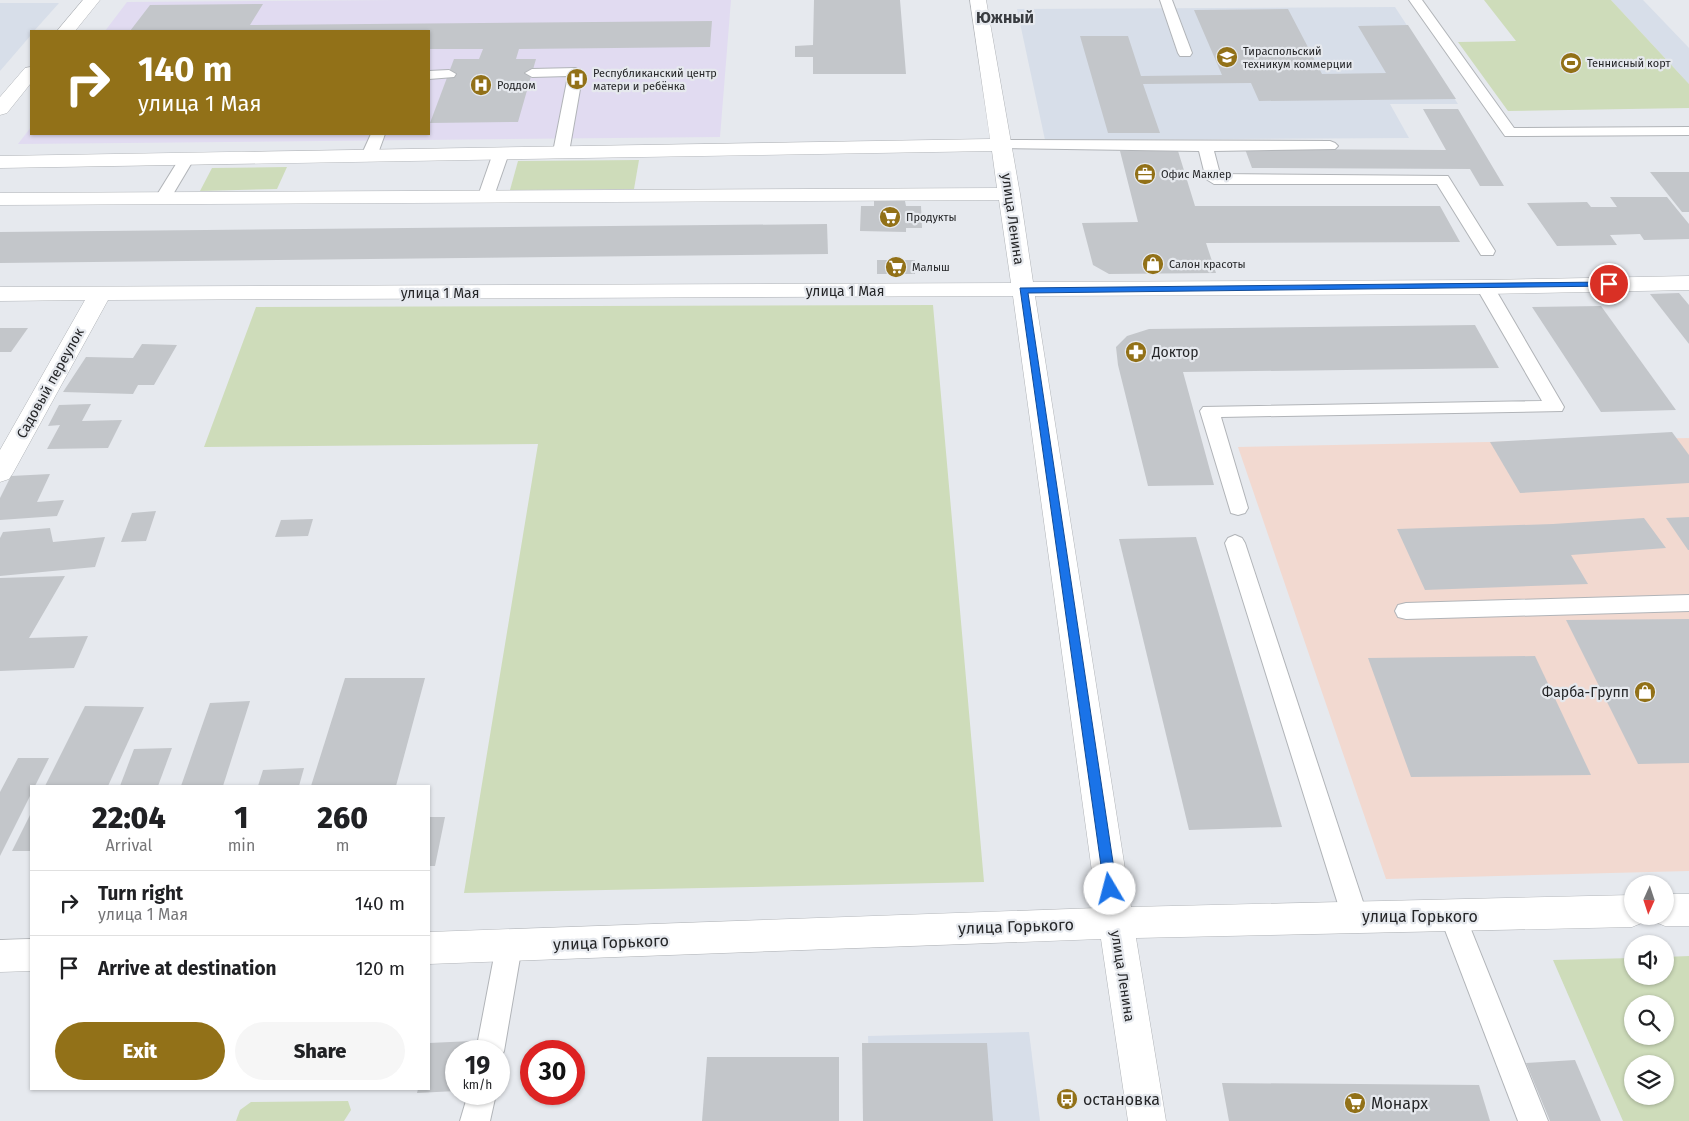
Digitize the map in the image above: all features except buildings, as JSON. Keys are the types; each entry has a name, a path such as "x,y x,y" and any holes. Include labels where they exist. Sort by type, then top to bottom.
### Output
{"street":[{"path":"67,30 92,0"},
{"name":"улица Ленина","path":"978,0 1010,194 1115,923 1147,1121"},
{"path":"0,109 29,77"},
{"path":"0,162 1002,145"},
{"path":"0,199 1010,194"},
{"name":"улица 1 Мая","path":"0,294 1485,287 1689,283"},
{"name":"Садовый переулок","path":"0,473 100,294"},
{"path":"1674,910 1689,910"},
{"name":"улица Горького","path":"430,948 1115,923 1355,917 1453,917 1624,911"},
{"path":"0,956 30,955"}],"lane":[{"path":"1166,0 1185,53"},
{"path":"1415,0 1510,133 1689,131"},
{"path":"532,73 576,72 561,152"},
{"path":"430,74 449,74"},
{"path":"369,156 378,135"},
{"path":"1002,145 1330,146"},
{"path":"1204,147 1214,179 1442,179 1487,252"},
{"path":"486,196 501,154"},
{"path":"163,198 186,159"},
{"path":"1238,508 1210,411 1556,407 1485,287"},
{"path":"1235,542 1355,917"},
{"path":"1406,611 1689,603"},
{"path":"1453,917 1533,1121"},
{"path":"492,1040 509,946"},
{"path":"475,1121 479,1105"}],"shaded area":[{"name":"Республиканский центр матери и ребёнка","path":"731,0 720,137 18,144 30,128 30,135 430,135 430,30 106,30 127,2"},
{"path":"1611,0 1643,0 1689,48 1689,84"},
{"path":"0,3 59,3 35,30 30,30 30,36 0,71"},
{"name":"Тираспольский техникум коммерции","path":"1395,7 1458,104 1390,104 1409,138 1045,140 1017,9"},
{"name":"Фарба-Групп","path":"1689,438 1689,871 1386,879 1238,447"},
{"path":"1029,1032 1040,1121 871,1121 868,1036"}],"green space":[{"name":"Теннисный корт","path":"1484,0 1611,0 1689,84 1689,108 1508,111 1458,42 1516,41"},
{"path":"639,160 634,189 510,190 518,161"},
{"path":"287,167 277,189 200,191 212,168"},
{"path":"933,305 984,882 464,893 538,444 204,447 256,307"},
{"path":"1689,956 1689,1121 1623,1121 1553,960 1624,958 1624,985 1674,985 1674,957"},
{"path":"348,1101 351,1110 344,1121 236,1121 240,1110 251,1102"}],"place":[{"name":"Тираспольский техникум коммерции","path":"1227,57"},
{"name":"Теннисный корт","path":"1571,63"},
{"name":"Республиканский центр матери и ребёнка","path":"577,79"},
{"name":"Роддом","path":"481,85"},
{"name":"Офис Маклер","path":"1145,174"},
{"name":"Продукты","path":"890,217"},
{"name":"Салон красоты","path":"1153,264"},
{"name":"Малыш","path":"896,267"},
{"name":"Доктор","path":"1136,352"},
{"name":"Фарба-Групп","path":"1645,692"},
{"name":"остановка","path":"1067,1099"},
{"name":"Монарх","path":"1355,1103"}],"district":[{"name":"Южный","path":"1005,17"}],"route":[{"path":"1110,889 1023,290 1485,287 1609,284"}]}
